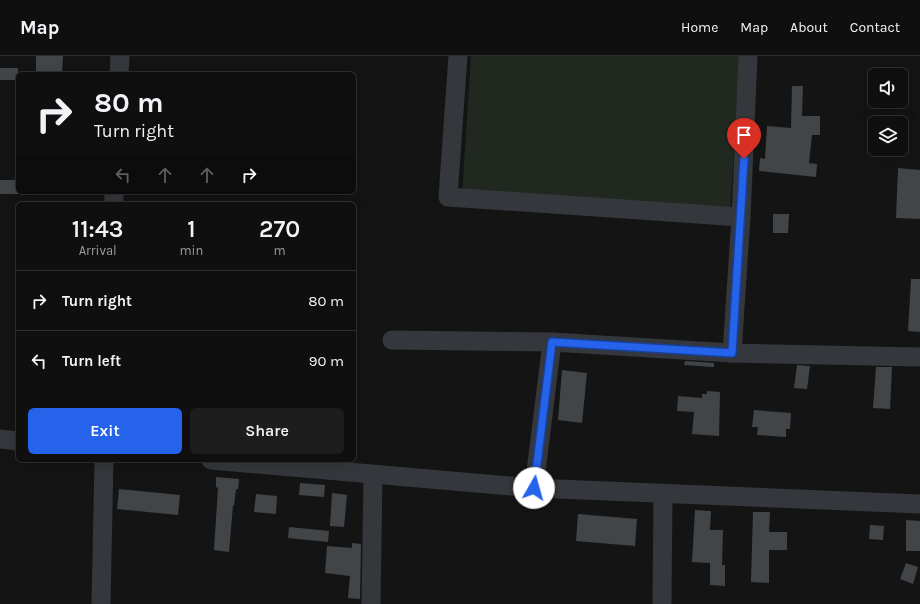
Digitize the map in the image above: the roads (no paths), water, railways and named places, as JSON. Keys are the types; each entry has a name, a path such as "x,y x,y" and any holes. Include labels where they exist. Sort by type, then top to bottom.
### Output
{"street":[{"path":"119,72 120,56"},
{"path":"458,56 448,197 741,217"},
{"path":"732,353 741,217 748,56"},
{"path":"392,340 552,342 732,353 920,357"},
{"path":"534,488 552,342"},
{"path":"0,439 16,441"},
{"path":"101,604 104,462"},
{"path":"233,462 534,488 920,504"},
{"path":"371,604 373,475"},
{"path":"662,604 663,493"}]}
